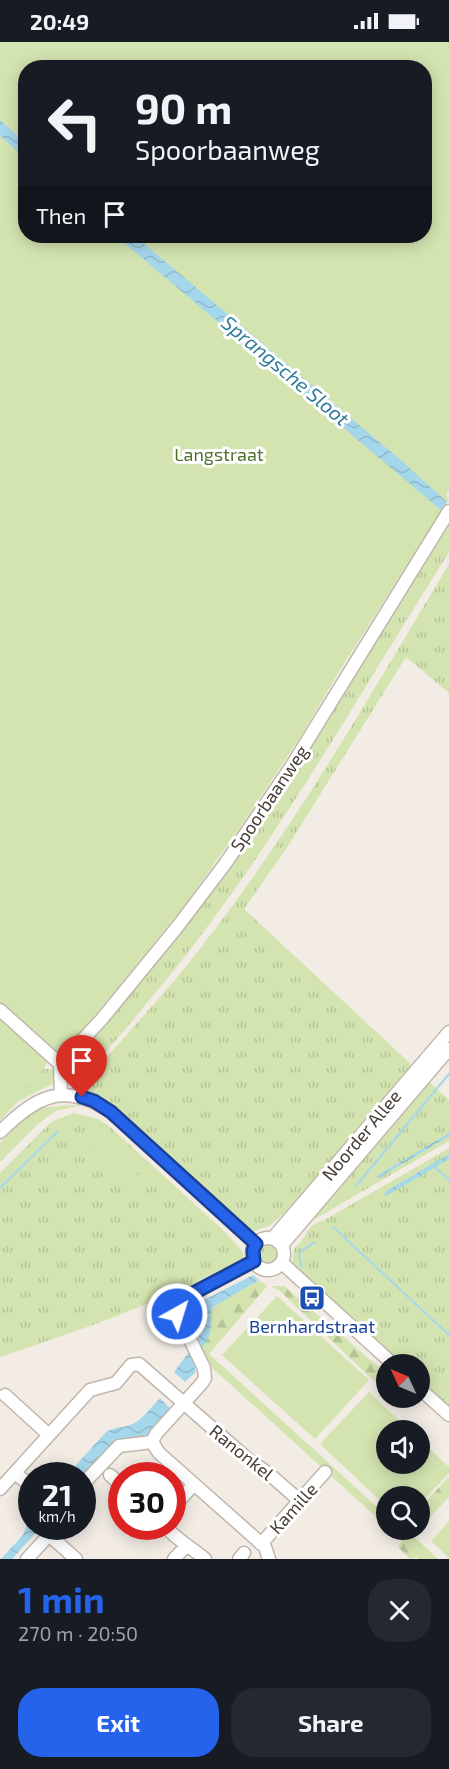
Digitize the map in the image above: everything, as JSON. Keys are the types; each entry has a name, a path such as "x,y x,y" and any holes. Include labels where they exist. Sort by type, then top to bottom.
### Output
{"street":[{"name":"Spoorbaanweg","path":"60,1064 108,1011 178,926 225,864 291,767 449,511"},
{"path":"0,1010 60,1064 61,1095"},
{"name":"Noorder Allee","path":"278,1242 449,1032"},
{"name":"Noorder Allee","path":"278,1242 449,1049"},
{"path":"0,1132 31,1105 44,1098 61,1095 94,1101 111,1112 256,1244"},
{"path":"266,1238 278,1242 285,1254 282,1263 269,1270 260,1267 254,1261 253,1250 256,1244 266,1238"},
{"path":"152,1442 156,1434 205,1378 204,1368 176,1308 184,1298 254,1261"},
{"path":"282,1263 382,1354"},
{"name":"Ranonkel","path":"49,1435 90,1390 116,1383 131,1365 135,1364 142,1366 250,1461 268,1473 300,1501"},
{"path":"1,1486 49,1435 5,1395"},
{"path":"430,1398 449,1415"},
{"path":"152,1442 159,1453 261,1544 268,1552 270,1559"},
{"path":"96,1470 119,1446 152,1442"},
{"name":"Kamille","path":"261,1544 325,1472"},
{"path":"186,1493 194,1484"},
{"path":"27,1559 43,1540"},
{"path":"59,1540 76,1559"},
{"path":"180,1540 205,1559"},
{"path":"174,1559 186,1546"}],"green space":[{"name":"Langstraat","path":"0,42 449,42 449,489 446,495 449,499 340,670 299,739 185,905 83,1030 55,1053 0,1120"},
{"path":"449,522 449,552 344,723 234,891 132,1022 96,1062 87,1075 83,1087 71,1082 68,1058 127,997 368,649"},
{"path":"449,564 449,693 406,657 288,846 244,909 412,1065 288,1210 269,1226 254,1231 241,1223 107,1104 86,1091 88,1084 101,1064 179,975 253,877 322,774"},
{"path":"0,1026 44,1069 57,1069 56,1082 17,1102 0,1120"},
{"path":"426,1079 449,1100 449,1141 310,1222 304,1223"},
{"path":"83,1105 56,1111 38,1124 0,1162 0,1143 27,1116 38,1108"},
{"path":"74,1113 98,1119 110,1127 223,1230 243,1252 243,1258 154,1301 0,1357 0,1173 51,1122"},
{"path":"95,1132 140,1177 133,1186 87,1141"},
{"path":"449,1148 449,1407 430,1390 430,1354 391,1354 292,1263 294,1249 308,1230"},
{"path":"269,1243 276,1246 279,1253 276,1260 269,1263 262,1260 259,1253 262,1246"},
{"path":"259,1280 267,1286 209,1354 376,1506 376,1517 207,1363 201,1350 206,1339 213,1306"},
{"path":"271,1286 284,1286 376,1365 376,1383 280,1291"},
{"path":"277,1296 369,1380 315,1439 222,1355"},
{"path":"369,1392 376,1399 376,1408 386,1408 398,1420 376,1420 376,1474 430,1474 430,1449 449,1467 449,1473 430,1493 430,1486 376,1486 376,1497 320,1444"},
{"path":"449,1477 449,1497 430,1517 430,1497"},
{"path":"449,1521 449,1558 431,1541"},
{"path":"417,1540 438,1559 419,1559 417,1557 410,1559 398,1547 402,1541"}],"water":[{"path":"0,120 18,136 18,152 0,136"},
{"name":"Sprangsche Sloot","path":"124,243 143,243 403,462 447,502 442,511"},
{"path":"449,1133 449,1136 378,1178 378,1175"},
{"path":"449,1154 449,1159 386,1196 384,1195 385,1192"},
{"path":"253,1275 259,1280 213,1307 209,1336 193,1359 196,1372 185,1382 174,1372 199,1338 191,1320 194,1308 198,1303"},
{"path":"160,1398 172,1410 146,1437 137,1440 96,1467 96,1462 79,1462 106,1432 142,1418"},
{"path":"18,1540 29,1540 12,1559 1,1559"}],"waterway":[{"path":"356,1186 449,1074"},
{"path":"0,1188 58,1131"},
{"path":"434,1166 449,1180"},
{"path":"333,1227 449,1335"},
{"path":"302,1267 299,1255 301,1251 315,1242"}],"place":[{"name":"Bernhardstraat","path":"312,1298"}],"route":[{"path":"82,1097 94,1101 111,1112 256,1244 252,1255 254,1261 184,1298 176,1308 177,1314"}]}
